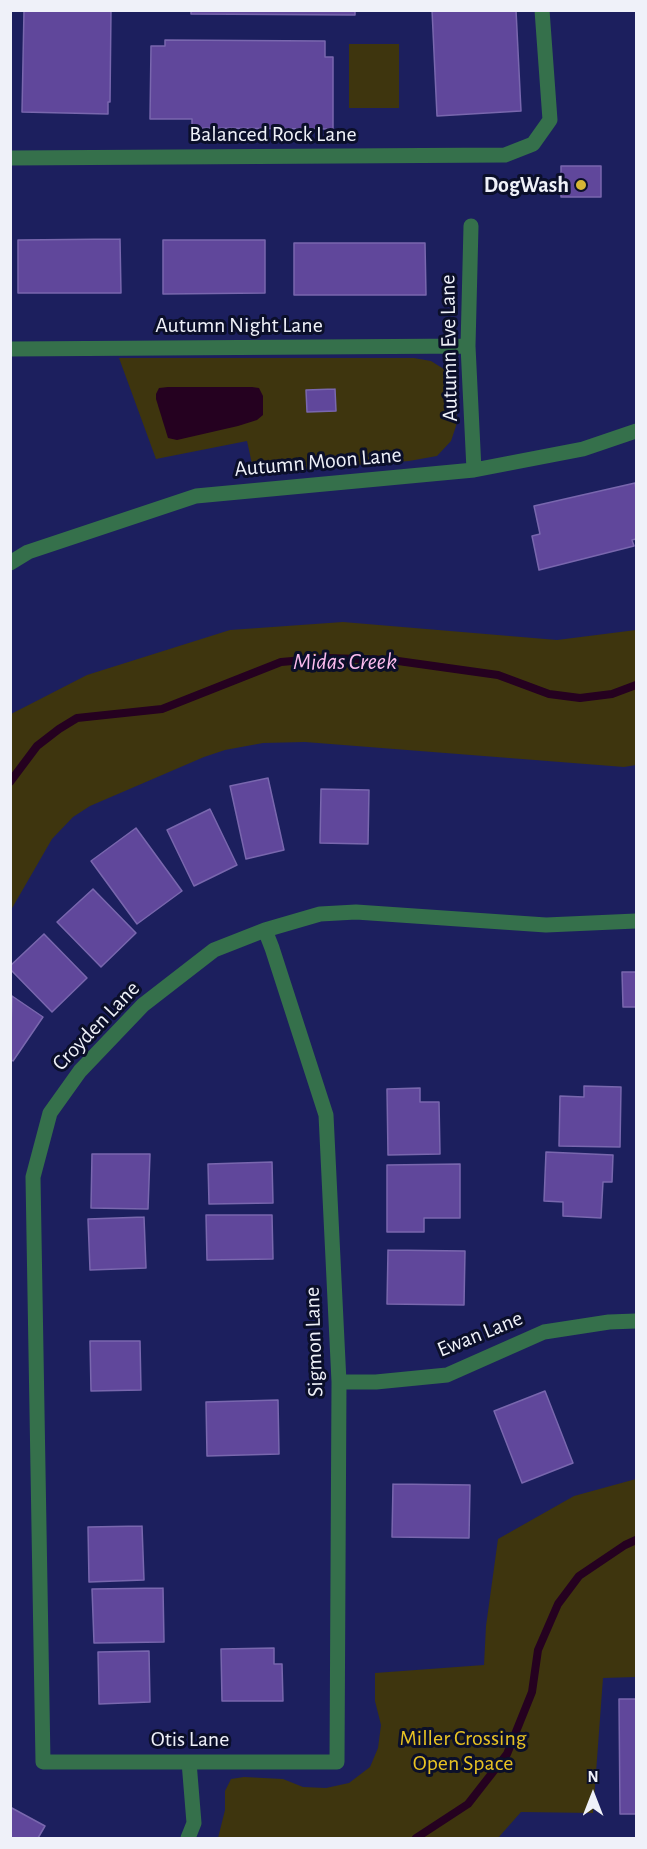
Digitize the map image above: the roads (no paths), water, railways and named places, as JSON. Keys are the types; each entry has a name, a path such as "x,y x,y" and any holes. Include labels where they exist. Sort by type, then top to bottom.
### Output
{"street":[{"name":"Balanced Rock Lane","path":"10,158 505,155 533,144 550,120 542,10"},
{"name":"Autumn Eve Lane","path":"471,226 468,346 474,470"},
{"name":"Autumn Night Lane","path":"10,349 468,346"},
{"name":"Autumn Moon Lane","path":"10,563 28,552 196,496 474,470 583,449 636,431"},
{"name":"Croyden Lane","path":"43,1762 33,1177 50,1113 80,1071 143,1005 214,950 265,930 320,914 356,912 546,925 636,921"},
{"name":"Sigmon Lane","path":"265,930 326,1115 339,1382 337,1762"},
{"name":"Ewan Lane","path":"339,1382 376,1382 447,1375 544,1332 609,1322 636,1321"},
{"name":"Otis Lane","path":"43,1762 337,1762"},
{"path":"188,1839 194,1823 189,1762"}],"waterway":[{"name":"Midas Creek","path":"10,782 37,746 77,718 162,709 281,662 327,658 391,660 498,675 549,694 580,698 612,694 636,685"},
{"path":"416,1838 468,1804 507,1754 532,1692 538,1650 558,1604 579,1576 636,1540"}],"place":[{"name":"DogWash","path":"581,185"}],"park label":[{"name":"Miller Crossing Open Space","path":"463,1751"}]}
